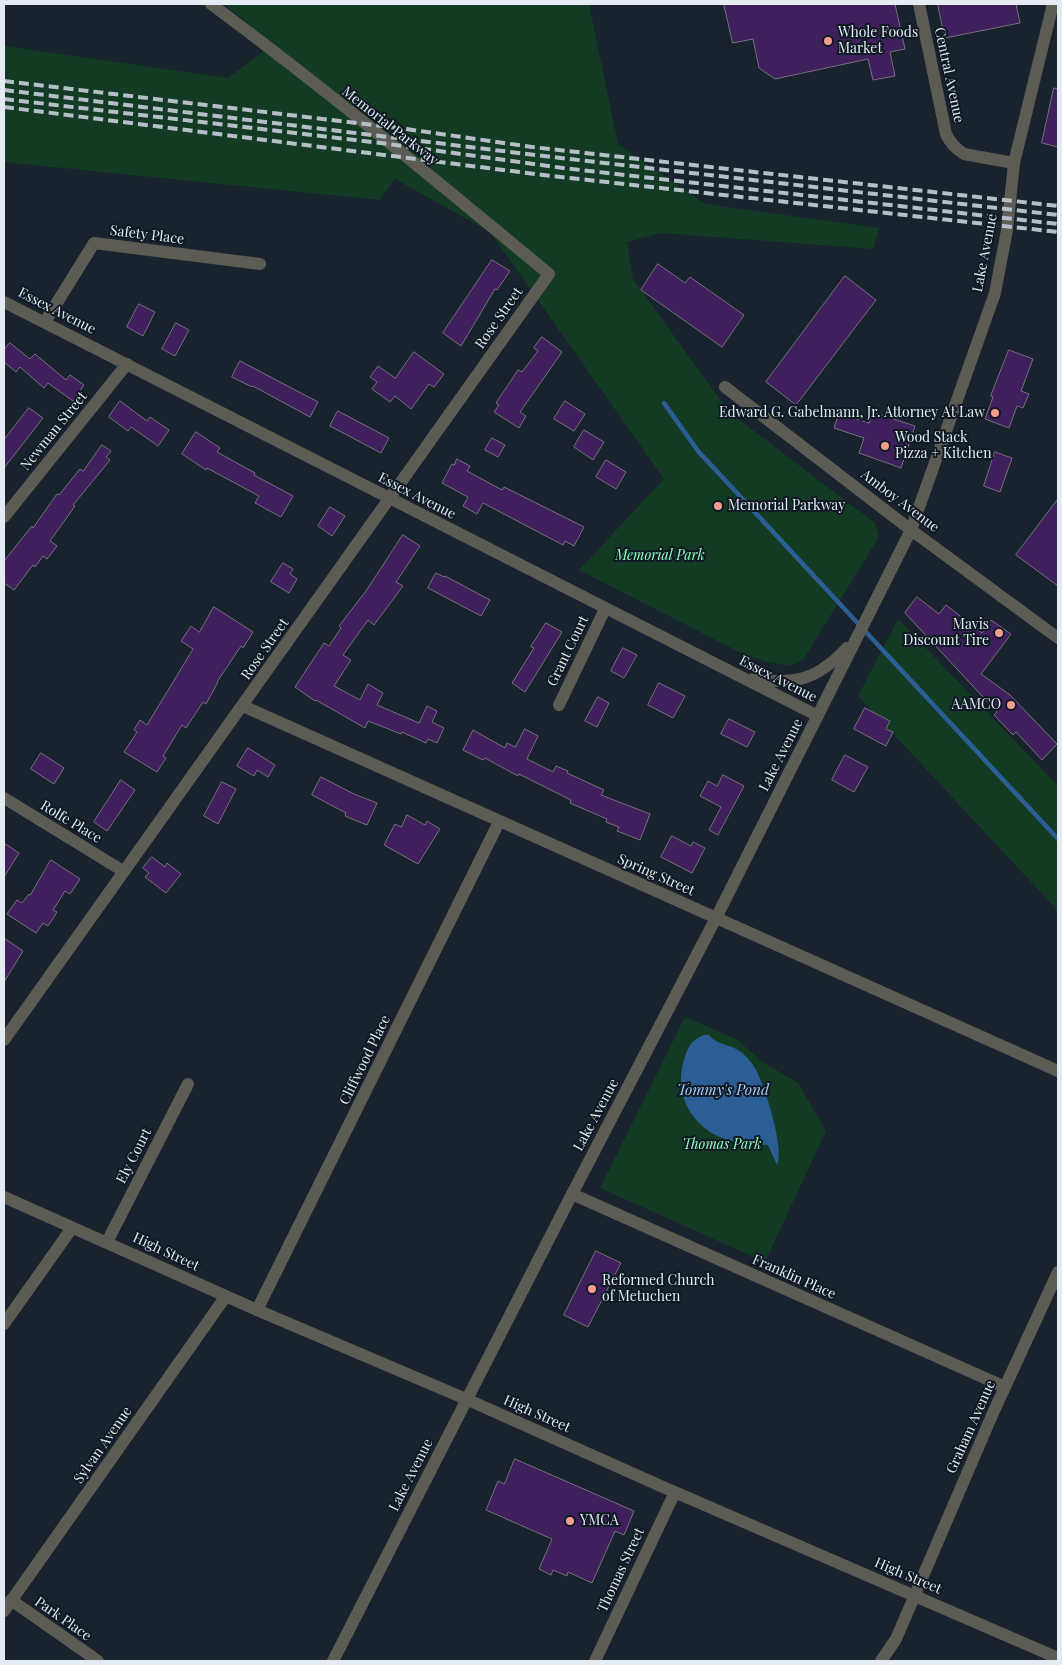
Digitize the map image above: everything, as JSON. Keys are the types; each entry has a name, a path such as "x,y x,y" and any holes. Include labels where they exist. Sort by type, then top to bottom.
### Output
{"street":[{"name":"Memorial Parkway","path":"211,4 269,47 398,150 549,274"},
{"name":"Central Avenue","path":"919,4 946,134 949,140 964,154 1014,163"},
{"name":"Lake Avenue","path":"333,1661 466,1399 716,918 854,641 912,530 997,286 1007,230 1014,163 1053,4"},
{"name":"Safety Place","path":"45,322 94,243 260,264"},
{"name":"Rose Street","path":"4,1040 549,274"},
{"name":"Essex Avenue","path":"4,302 818,716"},
{"name":"Newman Street","path":"4,517 127,364"},
{"name":"Amboy Avenue","path":"725,387 912,530 1058,638"},
{"name":"Grant Court","path":"559,705 605,609"},
{"path":"743,678 790,682 806,678 823,670 854,641"},
{"name":"Spring Street","path":"243,706 1058,1071"},
{"name":"Rolfe Place","path":"4,798 123,871"},
{"name":"Cliffwood Place","path":"257,1310 499,822"},
{"path":"4,1017 14,1024"},
{"name":"Ely Court","path":"107,1242 188,1084"},
{"name":"Franklin Place","path":"572,1194 1005,1387"},
{"name":"High Street","path":"4,1196 257,1310 466,1399 1058,1658"},
{"path":"4,1324 72,1228"},
{"name":"Graham Avenue","path":"881,1661 896,1639 1005,1387 1058,1272"},
{"name":"Sylvan Avenue","path":"8,1606 226,1296"},
{"name":"Thomas Street","path":"595,1661 675,1492"},
{"name":"Park Place","path":"8,1606 98,1661"}],"green space":[{"name":"Memorial Park","path":"224,4 589,4 618,144 705,204 879,228 873,249 661,233 627,242 633,279 729,412 875,523 879,537 803,660 790,666 747,656 579,570 664,479 490,232 395,179 380,200 4,162 4,46 228,78 273,44"},
{"path":"898,619 1058,786 1058,911 858,696"},
{"name":"Thomas Park","path":"685,1017 738,1040 761,1061 798,1083 826,1131 765,1262 600,1188"}],"water":[{"name":"Tommy's Pond","path":"704,1035 709,1035 716,1041 738,1050 755,1068 774,1120 779,1147 777,1165 768,1145 736,1142 713,1134 698,1122 687,1107 681,1079 684,1060 691,1044"}],"building":[{"name":"Whole Foods Market","path":"724,4 895,4 905,49 890,52 895,76 873,80 868,59 775,79 759,68 753,39 733,43"},
{"path":"938,4 1016,4 1020,23 945,38"},
{"path":"1054,88 1058,89 1058,147 1042,143"},
{"path":"492,260 510,271 497,290 495,289 461,346 443,333"},
{"path":"658,264 685,283 690,277 744,315 722,347 641,290"},
{"path":"845,276 876,300 796,405 766,382"},
{"path":"139,304 155,312 143,336 127,327"},
{"path":"176,323 189,330 175,356 162,349"},
{"path":"542,337 562,352 520,412 526,416 519,428 494,412 499,405 496,403 518,370 522,372 538,351 534,348"},
{"path":"10,343 30,359 35,354 66,380 70,375 84,385 73,401 48,383 44,388 20,367 16,372 4,362 4,350"},
{"path":"1009,350 1033,359 1021,391 1029,394 1023,408 1017,406 1009,428 985,419 993,397 991,396"},
{"path":"414,352 444,374 434,387 429,384 411,409 395,396 390,402 372,389 377,382 370,377 378,366 395,378"},
{"path":"240,361 318,402 310,417 253,386 232,377"},
{"path":"120,401 147,421 150,417 169,430 158,446 131,427 128,431 109,417"},
{"path":"565,401 585,414 574,431 554,419"},
{"path":"29,408 43,418 4,468 4,440"},
{"path":"338,411 389,438 381,453 330,426"},
{"name":"Wood Stack Pizza + Kitchen","path":"872,412 915,426 901,468 859,453 864,438 834,428 839,413 869,423"},
{"path":"584,430 604,442 593,460 574,447"},
{"path":"196,432 220,448 217,452 293,496 281,517 255,503 259,496 207,468 206,470 182,454"},
{"path":"492,438 505,445 498,457 485,450"},
{"path":"102,445 111,451 106,457 110,460 73,505 75,506 50,541 57,546 47,559 43,556 35,567 33,565 14,590 4,583 4,561 32,526 33,528 57,494 59,495 80,469 83,471"},
{"path":"995,452 1012,458 1000,492 984,486"},
{"path":"457,459 470,466 467,471 502,490 504,487 584,527 574,546 565,541 563,545 483,503 477,514 463,506 468,497 442,483 452,464 454,465"},
{"path":"606,460 626,472 616,489 596,477"},
{"path":"1058,499 1058,586 1016,555"},
{"path":"330,507 345,516 332,536 318,526"},
{"path":"403,535 420,546 396,582 403,586 374,625 368,620 343,655 351,660 334,686 360,700 368,684 383,693 377,705 419,723 427,706 437,711 432,722 444,728 437,743 428,739 426,743 402,732 401,734 368,721 365,728 315,701 295,687 324,643 329,646 341,628 339,626 366,591"},
{"path":"283,563 293,569 290,574 297,579 289,593 271,582"},
{"path":"436,573 490,600 481,616 428,588"},
{"path":"917,597 939,614 946,605 982,633 991,620 1011,634 981,674 1010,695 1057,744 1042,760 1016,732 1013,735 994,715 997,712 905,613"},
{"path":"214,607 253,632 243,648 241,646 217,682 206,704 203,702 186,728 182,725 163,756 166,758 157,772 124,752 137,732 134,730 140,720 147,725 193,649 181,641 191,626 199,632"},
{"path":"546,623 562,632 525,692 512,683 534,648 531,647"},
{"path":"623,648 637,655 624,678 611,671"},
{"path":"659,683 685,696 673,718 648,705"},
{"path":"598,697 609,703 597,727 585,721"},
{"path":"865,708 890,721 886,729 893,732 886,746 854,729"},
{"path":"729,719 755,732 747,747 721,734"},
{"path":"525,729 538,736 527,759 553,772 556,766 568,771 567,773 604,790 601,795 650,814 640,840 617,831 619,827 606,822 607,819 570,803 571,800 519,774 518,776 485,758 483,760 463,750 473,730 505,748 507,743 515,747"},
{"path":"248,748 275,765 268,777 257,770 254,776 237,766"},
{"path":"41,753 64,768 54,784 31,769"},
{"path":"845,755 868,767 854,792 832,780"},
{"path":"723,775 744,786 718,835 709,830 721,807 700,796 708,781 717,786"},
{"path":"321,777 354,794 377,803 367,825 345,816 346,813 312,795"},
{"path":"121,780 135,790 107,831 94,822"},
{"path":"222,782 236,789 218,824 204,816"},
{"path":"407,815 425,825 427,821 440,829 418,864 384,845 395,824 401,827"},
{"path":"672,836 691,846 693,842 705,848 692,873 661,857"},
{"path":"4,843 19,853 4,877"},
{"path":"152,857 165,867 167,863 181,874 166,893 145,877 149,873 143,868"},
{"path":"51,860 80,879 70,894 65,891 53,910 57,912 48,926 43,923 36,933 7,914 17,900 22,903 30,895"},
{"path":"4,938 23,951 4,982"},
{"name":"Reformed Church of Metuchen","path":"596,1251 621,1263 588,1327 564,1315"},
{"name":"YMCA","path":"515,1459 634,1511 624,1535 615,1531 592,1583 568,1572 567,1576 553,1570 551,1575 539,1569 552,1539 486,1510 498,1481 504,1484"}],"waterway":[{"path":"664,403 698,451 1058,839"}],"railway":[{"path":"4,81 399,128 532,147 1058,206"},
{"path":"4,90 535,155 1058,215"},
{"path":"4,99 381,143 563,168 1058,224"},
{"path":"4,107 543,175 1058,232"}],"place":[{"name":"Whole Foods Market","path":"828,41"},
{"name":"Edward G. Gabelmann, Jr. Attorney At Law","path":"995,413"},
{"name":"Wood Stack Pizza + Kitchen","path":"885,446"},
{"name":"Memorial Parkway","path":"718,506"},
{"name":"Mavis Discount Tire","path":"999,633"},
{"name":"AAMCO","path":"1011,705"},
{"name":"Reformed Church of Metuchen","path":"592,1289"},
{"name":"YMCA","path":"570,1521"}]}
